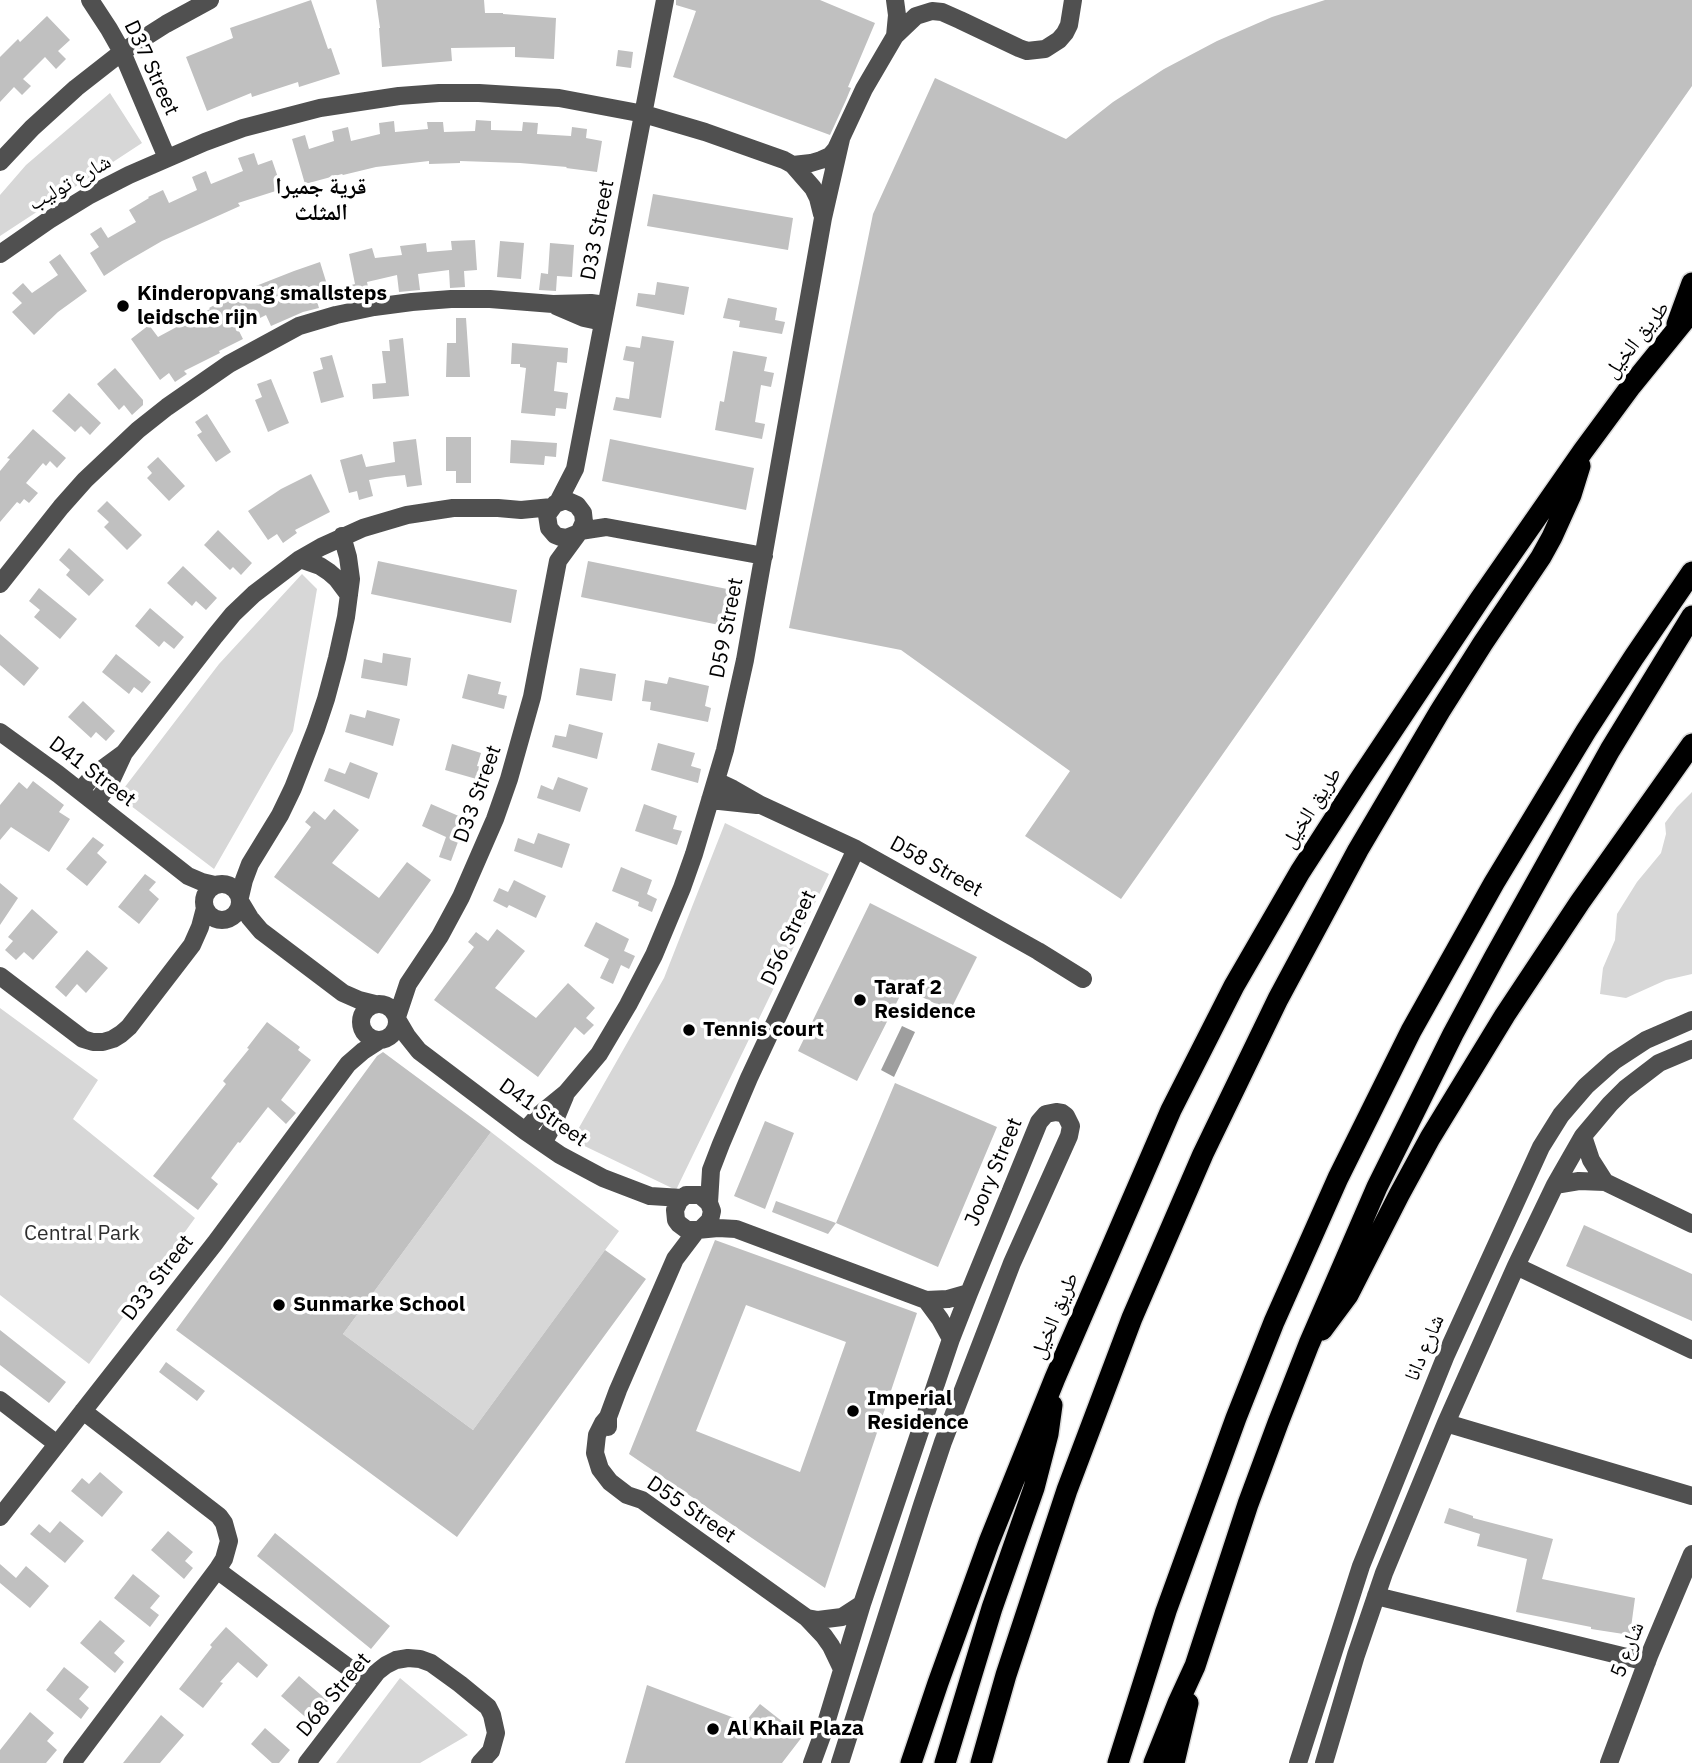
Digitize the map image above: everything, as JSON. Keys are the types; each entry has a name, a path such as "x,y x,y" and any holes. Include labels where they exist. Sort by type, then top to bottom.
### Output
{"highway":[{"path":"1675,331 1692,283"},
{"name":"طريق الخيل","path":"1055,1378 1171,1110 1265,931 1322,837 1424,682 1583,451 1692,311"},
{"path":"981,1763 1021,1627 1066,1490 1132,1318 1203,1154 1278,999 1385,804 1440,711 1552,537 1571,495 1583,451"},
{"path":"1118,1763 1166,1611 1231,1430 1274,1322 1338,1178 1411,1031 1494,883 1579,742 1692,572"},
{"path":"1154,1763 1195,1666 1248,1504 1309,1344 1377,1187 1453,1034 1610,750 1692,616"},
{"path":"1309,1344 1330,1321 1348,1295 1430,1138 1505,1015 1588,891 1692,744"},
{"path":"911,1763 989,1542 1055,1378"},
{"path":"945,1763 992,1608 1042,1461 1055,1378"},
{"path":"1174,1763 1195,1666"}],"street":[{"name":"D37 Street","path":"90,0 122,52 167,158"},
{"path":"0,162 76,88 122,52 210,0"},
{"name":"D33 Street","path":"579,507 575,469 665,0"},
{"path":"895,0 895,36"},
{"path":"793,165 811,163 830,156 895,36 916,16 932,11 942,12 1019,48 1036,51 1053,45 1065,33 1073,0"},
{"name":"شارع توليب","path":"0,254 88,196 167,158 230,132 281,117 399,96 479,93 559,98 643,114 705,132 793,165"},
{"name":"D59 Street","path":"525,1131 539,1115 566,1093 599,1054 641,980 682,888 694,854 725,751 743,671 823,218 841,139"},
{"path":"793,165 813,188 823,218"},
{"path":"0,584 85,480 138,430 229,364 299,326 349,312 451,299 591,303 605,314"},
{"name":"D33 Street","path":"555,504 575,469"},
{"path":"96,803 109,785 124,753 233,614 254,594 300,559 342,536 385,520 430,511 475,508 521,510 568,501 606,527"},
{"path":"549,528 547,515 555,504"},
{"path":"578,533 584,522 579,507"},
{"path":"521,510 560,537 566,538 606,527 764,556"},
{"name":"D33 Street","path":"549,528 558,561"},
{"name":"D33 Street","path":"397,1018 408,984 440,936 461,897 495,819 513,769 532,697 558,561 578,533"},
{"path":"192,945 238,912 250,864 281,815 316,729 337,658 349,595 350,568 342,536"},
{"path":"300,559 329,572 349,595"},
{"name":"D41 Street","path":"0,732 188,876 198,888 204,905"},
{"path":"80,791 94,775 124,753"},
{"name":"D58 Street","path":"716,780 761,805 856,849 1083,979"},
{"name":"D58 Street","path":"710,800 761,805"},
{"name":"D56 Street","path":"710,1205 711,1170 749,1078 856,849"},
{"path":"0,976 83,1040 103,1042 113,1039 129,1027 192,945 200,927 207,892 217,884 236,876 250,864"},
{"name":"D41 Street","path":"188,876 217,884"},
{"path":"217,884 230,885 238,892 250,918 261,931 343,993 354,1005 367,1035 382,1040 395,1032 397,1018 392,1008 343,993"},
{"path":"204,905 210,916 261,931"},
{"name":"D33 Street","path":"377,1003 408,984"},
{"path":"361,1023 367,1008 377,1003"},
{"name":"D41 Street","path":"397,1018 419,1051 525,1131 560,1156 588,1171 650,1196 677,1220"},
{"name":"شارع دانا","path":"1298,1763 1361,1566 1446,1355 1541,1147 1561,1115 1586,1086 1614,1061 1646,1040 1692,1020"},
{"name":"D33 Street","path":"348,1064 361,1023"},
{"name":"D33 Street","path":"0,1517 215,1243 348,1064 382,1040"},
{"name":"D41 Street","path":"382,1040 419,1051"},
{"path":"1324,1763 1384,1573 1446,1423 1555,1185 1583,1136 1610,1104 1659,1063 1692,1049"},
{"name":"D59 Street","path":"543,1143 566,1093"},
{"name":"Joory Street","path":"812,1763 951,1339 1039,1122 1046,1114 1062,1113 1069,1121 1070,1131 1012,1263 952,1418 841,1763"},
{"path":"1583,1136 1591,1160 1605,1182"},
{"path":"675,1259 676,1205 711,1170"},
{"path":"1555,1185 1579,1181 1605,1182 1692,1224"},
{"name":"D41 Street","path":"650,1196 686,1196"},
{"path":"686,1196 703,1197 736,1229"},
{"path":"675,1259 710,1220 710,1205"},
{"path":"677,1220 687,1230 736,1229 926,1300 948,1299 969,1293"},
{"name":"D55 Street","path":"675,1259 608,1417 605,1442 607,1459 616,1474 642,1500 807,1618 831,1646 842,1669"},
{"path":"1516,1266 1692,1350"},
{"path":"926,1300 951,1339"},
{"path":"0,1401 57,1444"},
{"path":"72,1763 217,1570 224,1559 229,1541 225,1523 219,1516 83,1411"},
{"path":"1446,1423 1692,1496"},
{"name":"شارع 5","path":"1609,1763 1647,1662 1688,1576 1692,1555"},
{"path":"217,1570 368,1682"},
{"path":"1376,1596 1647,1662"},
{"path":"807,1618 830,1620 842,1617 862,1604"},
{"name":"D68 Street","path":"307,1763 368,1682 386,1665 408,1658 430,1663 488,1707 495,1724 494,1742 491,1751 480,1763"}],"green space":[{"path":"110,93 142,143 0,236 0,195 26,165"},
{"path":"302,574 317,589 293,731 214,869 118,796 219,664"},
{"path":"1692,792 1692,974 1666,980 1626,998 1600,994 1603,968 1615,940 1617,914 1637,882 1661,853 1666,834 1665,823"},
{"path":"725,823 829,874 676,1190 572,1140 664,978"},
{"name":"Central Park","path":"0,1008 98,1080 73,1119 195,1218 89,1364 0,1295"},
{"path":"491,1132 619,1231 473,1430 343,1334"},
{"path":"400,1678 468,1735 420,1763 336,1763"}],"shaded area":[{"path":"902,1026 915,1032 894,1077 881,1070"}],"building":[{"path":"311,0 340,74 299,87 298,82 252,97 251,93 207,111 186,57 233,38 230,28"},
{"path":"376,0 484,0 485,13 556,18 554,59 515,57 515,47 451,48 452,61 382,67"},
{"path":"676,0 820,0 875,23 830,135 673,77 696,11 676,5"},
{"path":"1325,0 1692,0 1692,86 1121,899 1025,836 1070,771 901,650 789,628 873,214 935,78 1066,139 1113,102 1164,69 1217,41 1272,17"},
{"path":"47,16 70,40 58,51 66,59 56,69 45,57 23,79 31,86 22,95 14,87 0,102 0,57"},
{"path":"618,50 633,52 631,68 616,66"},
{"path":"476,120 491,121 491,130 522,131 523,122 538,123 537,134 571,136 572,127 587,129 586,138 602,141 597,172 520,163 460,161 429,164 429,161 376,167 305,184 292,139 305,135 309,149 334,141 332,131 348,127 351,141 380,134 379,123 394,121 395,132 428,129 427,122 443,122 444,132 475,131"},
{"path":"254,153 258,165 272,160 282,189 238,203 240,206 162,241 104,276 90,253 99,247 90,234 101,227 108,238 136,222 129,210 148,197 163,190 169,203 197,190 192,177 206,171 211,184 243,171 238,158"},
{"path":"653,194 793,218 788,250 647,226"},
{"path":"475,240 477,270 464,271 465,287 450,288 449,270 418,274 420,290 399,292 397,275 367,282 370,296 355,299 351,285 355,284 349,254 372,248 375,258 402,255 400,246 426,243 427,252 452,250 451,241"},
{"path":"500,241 524,243 521,279 497,277"},
{"path":"550,243 574,245 572,277 557,276 556,291 539,290 541,273 548,274"},
{"path":"60,254 87,291 58,312 34,335 12,312 22,303 12,293 23,283 32,293 58,275 49,262"},
{"path":"320,262 329,291 315,295 319,308 271,326 266,315 238,329 243,339 184,371 187,374 175,382 169,373 160,380 131,339 149,325 158,337 233,295"},
{"path":"657,282 689,287 684,315 636,306 638,293 655,295"},
{"path":"728,298 777,308 775,320 785,322 782,334 739,327 740,321 723,318"},
{"path":"456,318 466,318 470,377 446,377 447,343 456,343"},
{"path":"642,336 674,341 661,418 613,410 616,397 629,399 634,362 623,360 626,346 640,348"},
{"path":"403,338 409,396 373,399 372,384 386,383 382,351 390,351 389,340"},
{"path":"512,343 568,348 567,363 557,362 554,391 568,393 566,409 556,408 555,416 521,413 526,368 520,367 520,364 511,364"},
{"path":"733,351 767,357 764,371 774,373 771,387 761,385 755,422 765,424 762,439 715,430 720,401 724,402"},
{"path":"332,355 344,397 321,403 313,372 323,369 320,358"},
{"path":"115,368 143,400 143,405 132,415 124,405 119,410 97,384"},
{"path":"271,379 289,423 268,432 255,400 262,397 257,384"},
{"path":"69,393 101,423 90,435 81,426 75,432 52,411"},
{"path":"207,414 231,452 216,462 197,435 202,432 195,422"},
{"path":"33,429 66,458 57,468 50,461 46,466 43,463 26,483 38,493 29,503 24,499 20,504 17,502 0,522 0,471 10,459 7,458"},
{"path":"446,437 471,437 471,483 456,483 456,471 446,471"},
{"path":"416,439 422,485 407,487 405,475 386,477 369,480 373,496 359,500 357,491 349,493 340,460 362,454 366,467 395,462 393,442"},
{"path":"610,439 754,468 746,510 602,481"},
{"path":"511,440 557,443 556,457 545,456 544,465 510,463"},
{"path":"158,457 185,486 169,501 147,478 152,473 147,467"},
{"path":"311,474 330,512 295,530 297,533 283,543 277,534 268,540 248,511 281,489"},
{"path":"107,501 142,535 127,550 104,527 109,522 97,511"},
{"path":"218,530 252,563 241,575 233,567 230,570 204,545"},
{"path":"69,548 104,580 89,596 66,575 70,570 59,560"},
{"path":"378,561 517,590 511,623 371,594"},
{"path":"588,561 732,590 724,626 581,597"},
{"path":"183,566 217,598 206,610 196,601 192,606 167,583"},
{"path":"39,588 77,619 60,639 34,617 40,610 29,601"},
{"path":"150,608 184,637 174,649 164,641 159,647 135,626"},
{"path":"0,634 39,668 24,686 0,665"},
{"path":"383,653 411,658 407,686 361,678 364,659 382,663"},
{"path":"116,654 151,682 142,693 134,687 129,694 102,672"},
{"path":"580,668 616,674 612,701 576,695"},
{"path":"468,674 501,682 498,694 507,696 504,709 462,698"},
{"path":"669,677 709,686 705,706 711,708 708,722 650,710 651,702 642,701 645,680 667,684"},
{"path":"83,701 115,731 106,741 96,732 91,738 68,717"},
{"path":"367,710 400,719 393,746 345,732 350,714 365,718"},
{"path":"569,724 603,733 597,759 552,747 555,735 566,737"},
{"path":"658,743 695,753 691,766 701,769 698,783 651,770"},
{"path":"452,744 481,753 477,766 490,769 487,782 445,770"},
{"path":"350,762 378,773 369,799 324,781 329,768 345,774"},
{"path":"558,777 588,788 580,812 537,798 541,785 553,790"},
{"path":"33,781 64,805 59,812 70,819 49,852 11,827 0,840 0,805 19,782 27,789"},
{"path":"431,804 461,817 457,828 467,832 462,844 458,842 451,861 439,857 446,837 422,826"},
{"path":"644,804 677,816 673,829 682,831 677,845 635,831"},
{"path":"334,809 359,830 332,863 379,898 407,862 431,880 378,954 274,877 311,827 305,822 314,811 325,820"},
{"path":"538,833 570,844 562,868 514,851 518,838 534,844"},
{"path":"93,837 104,845 97,853 107,862 87,886 66,869"},
{"path":"621,867 652,880 647,894 657,899 652,912 638,906 639,902 612,891"},
{"path":"145,874 156,882 149,890 159,899 139,924 118,907"},
{"path":"514,880 546,896 536,918 509,905 507,908 493,901 499,888 508,892"},
{"path":"0,883 18,898 0,925"},
{"name":"Taraf 2 Residence","path":"870,903 977,957 950,1011 904,988 857,1081 798,1051"},
{"path":"32,909 58,932 33,960 24,952 16,960 5,950 13,941 8,937"},
{"path":"596,922 629,939 624,951 635,956 629,969 621,965 613,984 600,978 609,959 584,946"},
{"path":"497,929 525,951 495,988 536,1018 568,983 595,1008 586,1018 594,1025 584,1035 575,1027 538,1077 434,1000 474,947 468,942 476,932 488,941"},
{"path":"87,950 108,968 86,993 77,984 66,997 55,987"},
{"path":"267,1022 300,1047 298,1050 311,1060 281,1100 296,1113 286,1124 268,1107 211,1178 218,1184 198,1210 153,1176 226,1084 223,1081"},
{"name":"Sunmarke School","path":"383,1052 491,1132 343,1334 473,1430 605,1250 646,1279 457,1537 176,1330 377,1056"},
{"path":"895,1083 997,1127 938,1267 836,1223"},
{"path":"765,1121 794,1133 765,1209 734,1196"},
{"path":"776,1201 836,1223 828,1234 772,1212"},
{"path":"1584,1225 1692,1274 1692,1321 1566,1266"},
{"name":"Imperial Residence","path":"715,1240 917,1313 825,1588 629,1454","holes":["746,1305 846,1342 800,1472 696,1431"]},
{"path":"0,1330 66,1382 49,1403 0,1365"},
{"path":"166,1362 205,1391 197,1401 159,1372"},
{"path":"100,1472 123,1492 102,1517 71,1491 82,1478 89,1484"},
{"path":"1449,1508 1473,1518 1553,1539 1542,1579 1635,1598 1630,1635 1516,1612 1527,1559 1477,1546 1480,1534 1444,1523"},
{"path":"60,1521 84,1541 65,1563 30,1534 39,1524 50,1533"},
{"path":"168,1531 193,1552 185,1561 193,1568 184,1579 151,1550"},
{"path":"275,1533 390,1626 371,1649 257,1556"},
{"path":"0,1564 16,1578 26,1566 49,1586 30,1608 0,1583"},
{"path":"133,1574 160,1596 150,1608 159,1615 150,1627 114,1598"},
{"path":"100,1620 125,1641 114,1653 124,1662 115,1673 80,1643"},
{"path":"226,1627 268,1665 257,1678 238,1662 220,1682 223,1683 203,1708 179,1689"},
{"path":"64,1667 89,1687 79,1699 89,1708 81,1719 46,1690"},
{"path":"299,1676 328,1701 310,1721 281,1696"},
{"name":"Al Khail Plaza","path":"647,1685 745,1722 760,1704 802,1737 782,1763 625,1763"},
{"path":"30,1712 54,1733 47,1741 57,1750 46,1763 0,1763 0,1750"},
{"path":"161,1715 184,1735 160,1763 123,1763"},
{"path":"265,1728 290,1750 279,1763 272,1763 251,1744"}],"place":[{"name":"Kinderopvang smallsteps leidsche rijn","path":"123,306"},
{"name":"Taraf 2 Residence","path":"860,1000"},
{"name":"Tennis court","path":"689,1030"},
{"name":"Sunmarke School","path":"279,1305"},
{"name":"Imperial Residence","path":"853,1411"},
{"name":"Al Khail Plaza","path":"713,1729"}],"district":[{"name":"قرية جميرا المثلث","path":"321,200"}]}
